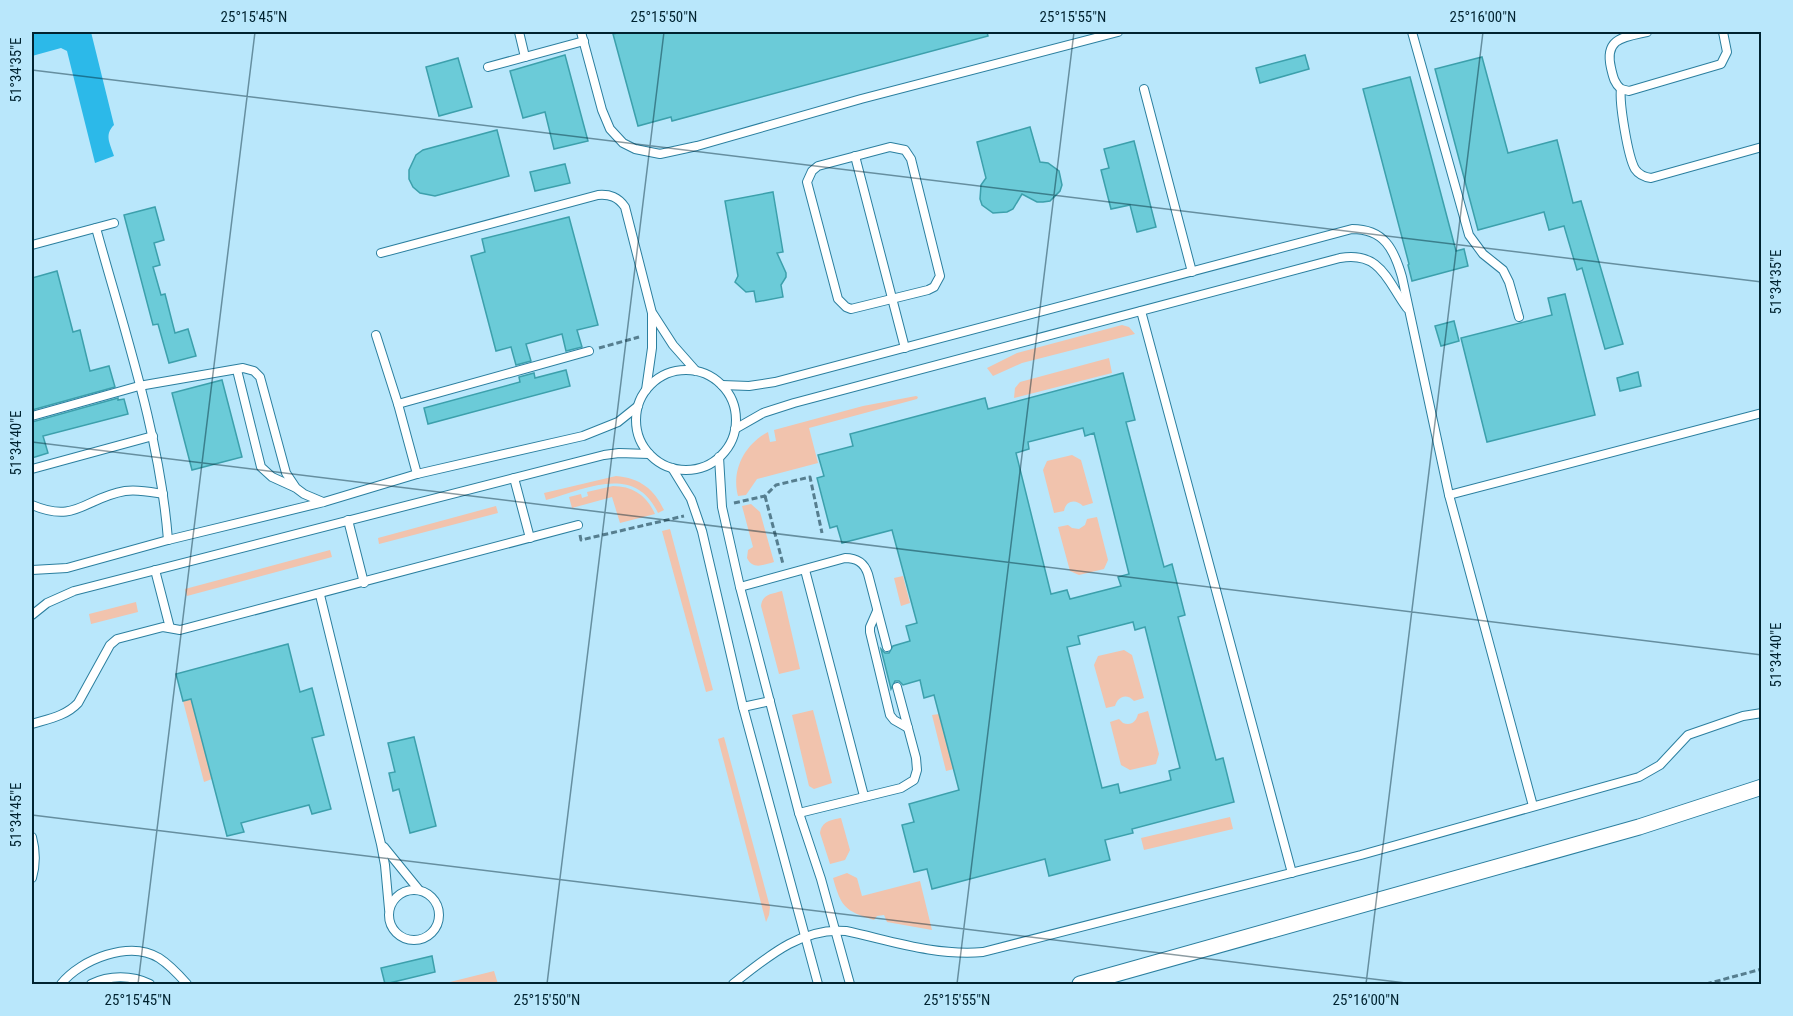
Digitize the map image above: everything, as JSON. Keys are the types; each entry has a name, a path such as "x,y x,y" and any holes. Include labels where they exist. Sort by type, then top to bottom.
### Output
{"street":[{"path":"1080,984 1639,827 1761,787"}],"lane":[{"path":"519,32 525,57"},
{"path":"581,32 602,110 610,129 623,143 635,149 660,154 698,146 861,99 1118,32"},
{"path":"1412,32 1469,235 1483,255 1503,270 1509,282 1519,317"},
{"path":"1647,32 1619,39 1611,48 1609,60 1613,78 1620,89 1620,104 1633,165 1639,174 1651,178 1761,147"},
{"path":"1620,89 1629,91 1720,64 1727,52 1723,32"},
{"path":"488,67 584,41"},
{"path":"1144,90 1191,272"},
{"path":"895,147 908,154 940,276 934,287 892,299 856,309 842,304 836,293 807,188 809,177 818,166 895,147"},
{"path":"855,156 905,348"},
{"path":"381,253 606,194 620,200 625,207 652,313 646,390"},
{"path":"32,245 114,223"},
{"path":"96,228 153,436 168,540"},
{"path":"722,385 748,386 775,382 1352,229 1368,230 1383,239 1394,254 1402,277 1407,309 1449,495 1533,806"},
{"path":"735,429 763,413 794,403 1349,257 1365,259 1385,272 1407,309"},
{"path":"1141,311 1292,873"},
{"path":"652,313 673,345 696,371"},
{"path":"376,335 417,474"},
{"path":"398,404 589,351"},
{"path":"32,416 139,386 243,368 254,371 260,377 286,473 296,488"},
{"path":"237,370 261,467 272,477 324,502"},
{"path":"696,371 706,374 722,385 735,410 735,429 732,440 719,457 702,468 682,470 672,468 656,460 643,446 636,427 638,406 652,383 668,373 696,371"},
{"path":"32,570 67,568 168,540 324,502 417,474 583,436 618,422 638,406"},
{"path":"1449,495 1761,413"},
{"path":"32,469 153,436"},
{"path":"32,615 47,603 74,591 604,455 649,454"},
{"path":"719,457 722,507 740,586 799,813 821,879 850,984"},
{"path":"672,468 691,499 702,531 743,707 818,984"},
{"path":"514,478 530,538"},
{"path":"32,505 53,513 67,513 125,491 163,494"},
{"path":"348,520 364,583"},
{"path":"32,724 59,716 78,704 111,645 117,639 159,627 180,630 320,595 578,525"},
{"path":"740,586 845,558 857,560 866,568 887,648"},
{"path":"155,570 170,628"},
{"path":"805,570 864,796"},
{"path":"320,595 381,844 388,887 390,925 395,932 408,940 424,938 436,927 439,912 433,897 419,890 381,844"},
{"path":"878,611 870,632 890,716 908,728"},
{"path":"799,813 906,787 914,780 917,765 897,687"},
{"path":"743,707 770,701"},
{"path":"733,984 776,950 805,938 835,930 934,951 983,952 1292,873 1639,777 1660,765 1688,735 1743,716 1761,713"},
{"path":"32,837 35,850 32,878"},
{"path":"389,909 392,902 403,891 419,890"},
{"path":"59,984 81,965 94,959 131,952 158,957 187,984"},
{"path":"91,984 116,977 133,978 150,984"}],"path":[{"path":"589,351 652,334"},
{"path":"722,507 765,496 776,485 810,477 822,533"},
{"path":"765,496 785,575"},
{"path":"578,525 581,540 696,513"},
{"path":"1706,984 1761,969"}],"shaded area":[{"path":"1122,325 1129,327 1135,334 1022,363 993,376 987,368 1017,353"},
{"path":"1109,358 1112,373 1014,398 1015,388 1020,382"},
{"path":"916,396 917,399 809,428 818,463 757,479 746,495 738,496 736,477 738,467 753,443 768,432 770,442 776,441 774,430 863,406"},
{"path":"1072,455 1081,460 1093,503 1083,506 1072,502 1065,507 1064,511 1054,513 1043,470 1047,461"},
{"path":"616,476 632,479 645,486 656,496 664,510 658,513 648,498 636,488 623,484 593,486 546,500 544,493"},
{"path":"620,486 638,493 648,502 655,514 620,523 612,497 572,508 569,497 581,494 582,498 588,496 587,492"},
{"path":"751,504 760,512 774,562 755,565 747,558 748,550 753,547 742,506"},
{"path":"496,506 498,513 379,544 378,538"},
{"path":"1097,517 1108,560 1104,569 1079,575 1070,571 1058,527 1068,525 1079,529 1085,525 1087,519"},
{"path":"670,529 713,690 706,692 662,531"},
{"path":"330,550 332,557 187,596 185,589"},
{"path":"903,576 910,603 901,606 894,578"},
{"path":"782,591 800,669 779,674 761,606 765,597"},
{"path":"136,602 138,612 91,624 89,614"},
{"path":"1124,650 1132,655 1144,698 1134,701 1123,697 1115,706 1106,708 1094,665 1098,656"},
{"path":"191,699 212,779 204,782 183,701"},
{"path":"813,710 832,783 814,789 809,786 792,715"},
{"path":"1148,711 1159,754 1156,764 1130,770 1121,765 1110,722 1119,719 1123,723 1131,724 1138,714"},
{"path":"939,714 954,769 946,771 932,715"},
{"path":"724,737 770,907 766,922 718,739"},
{"path":"1230,817 1233,829 1144,850 1141,838"},
{"path":"841,818 850,850 845,860 830,864 820,833 830,820"},
{"path":"847,873 857,878 862,896 920,881 932,930 887,922 884,915 877,916 874,920 850,910 842,902 833,878"},
{"path":"494,971 498,984 442,984"}],"water":[{"path":"32,32 91,32 114,125 109,136 114,156 95,163 67,51 61,48 32,56"}],"building":[{"path":"622,32 987,32 988,36 672,121 671,117 638,126 613,34"},
{"path":"565,55 588,141 554,149 545,112 523,118 510,71"},
{"path":"1305,55 1309,69 1260,83 1256,68"},
{"path":"1482,57 1508,153 1557,140 1573,203 1581,201 1623,344 1605,349 1582,268 1577,270 1564,226 1549,230 1544,212 1478,230 1435,69"},
{"path":"458,58 472,107 439,116 426,67"},
{"path":"1410,77 1456,251 1464,249 1468,266 1412,281 1363,89"},
{"path":"1030,127 1040,162 1048,163 1059,171 1062,185 1060,191 1050,201 1043,202 1037,202 1022,194 1013,209 993,213 982,205 980,199 981,185 986,178 977,142"},
{"path":"497,130 509,176 435,196 420,193 413,187 409,179 409,170 416,155 423,150"},
{"path":"1134,141 1156,227 1137,232 1130,205 1111,209 1101,170 1109,168 1104,149"},
{"path":"565,164 570,183 535,191 530,172"},
{"path":"773,192 783,252 777,253 786,273 781,285 783,297 756,302 754,291 746,292 735,282 738,276 725,201"},
{"path":"155,207 164,240 154,243 160,265 153,267 161,295 165,294 175,333 188,329 196,356 169,363 158,324 153,325 124,215"},
{"path":"569,217 598,325 577,330 582,347 566,351 562,334 526,344 531,361 516,365 511,347 496,351 471,256 485,252 482,239"},
{"path":"57,271 73,332 80,330 90,371 109,366 115,387 32,410 32,278"},
{"path":"1565,294 1595,415 1487,442 1461,338 1552,315 1548,298"},
{"path":"1454,321 1459,341 1441,346 1435,326"},
{"path":"566,370 570,386 428,424 424,408 520,382 519,377 534,373 535,378"},
{"path":"1638,372 1641,386 1620,391 1617,378"},
{"path":"1123,373 1135,420 1126,422 1164,567 1172,564 1185,615 1178,617 1216,760 1223,758 1234,802 1132,829 1133,833 1105,840 1110,860 1049,876 1045,859 932,889 927,869 914,872 902,825 914,822 909,804 959,790 934,695 924,698 920,680 903,685 895,681 891,689 881,649 889,653 893,646 910,641 906,626 917,623 892,530 842,543 837,526 830,528 817,478 824,476 818,455 853,446 850,434 985,398 988,409","holes":["1083,428 1085,436 1094,433 1129,574 1118,577 1121,586 1070,599 1067,590 1051,594 1016,453 1029,449 1028,442","1133,622 1135,630 1145,627 1180,768 1169,771 1171,780 1120,793 1118,784 1102,788 1067,647 1080,644 1078,636"]},
{"path":"222,380 242,457 192,470 172,393"},
{"path":"118,398 118,400 124,399 128,414 43,436 48,453 32,458 32,422"},
{"path":"288,644 300,692 312,688 324,735 312,738 331,809 312,814 309,805 241,823 244,832 227,836 191,699 183,701 176,674"},
{"path":"414,737 436,826 410,833 399,789 393,791 389,773 395,772 388,743"},
{"path":"432,956 435,972 385,984 381,968"}]}
